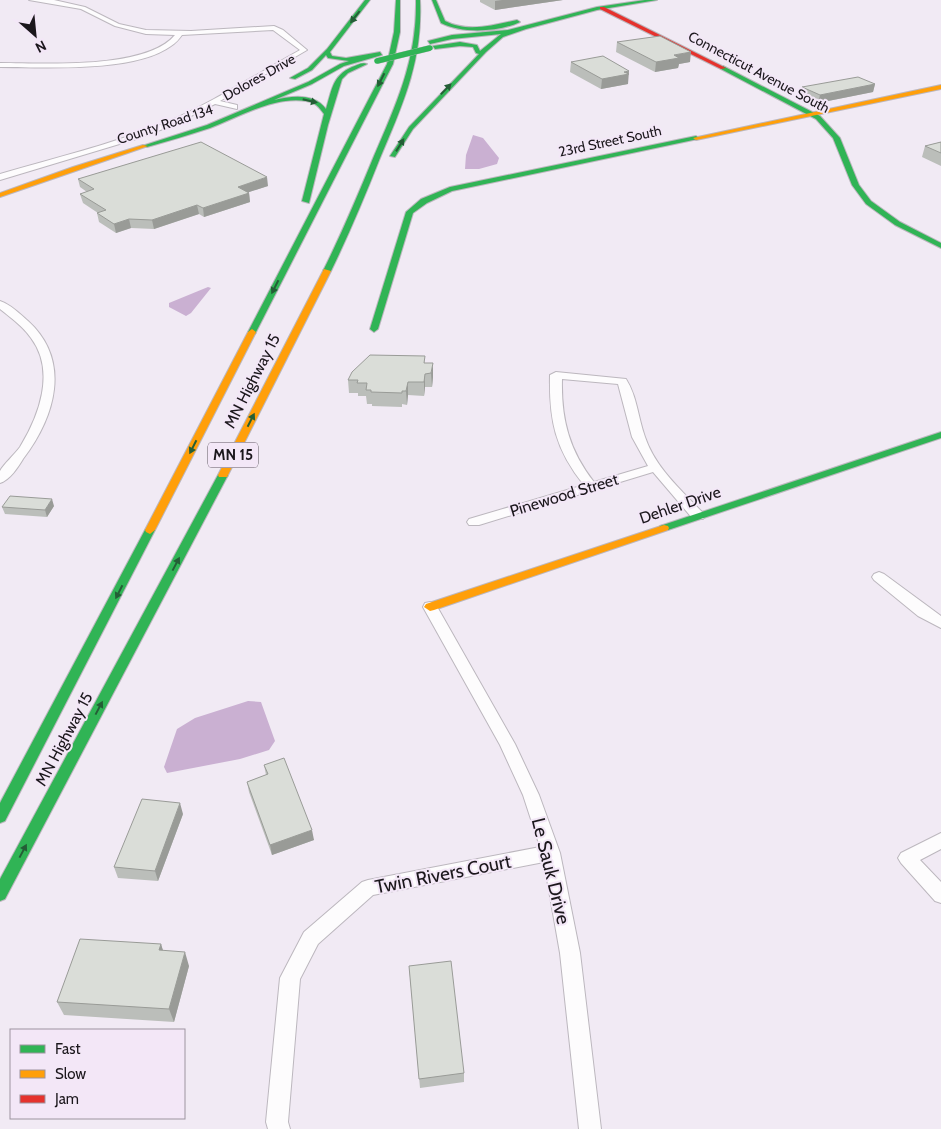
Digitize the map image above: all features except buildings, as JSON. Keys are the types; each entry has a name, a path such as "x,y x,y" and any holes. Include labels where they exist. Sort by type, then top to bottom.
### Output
{"main road":[{"path":"293,78 310,69 328,50 368,0"},
{"name":"MN Highway 15","path":"0,817 110,610 390,64 397,42 398,0"},
{"name":"MN Highway 15","path":"0,894 207,505 347,231 406,90 418,45 420,21 418,0"},
{"path":"432,45 442,34 440,17 434,0"},
{"path":"347,231 411,128 473,62 501,36 523,25 588,7 633,0"},
{"path":"328,50 329,56 336,59 351,60 377,57 472,36 488,29 523,25 602,8 655,0"},
{"name":"Connecticut Avenue South","path":"602,8 812,113 828,125 838,138 853,182 862,196 895,220 941,246"},
{"path":"440,17 449,26 468,29 523,25"},
{"path":"432,45 460,44 475,46 479,51 473,62"},
{"name":"County Road 134","path":"0,195 99,161 184,135 232,112 293,78 364,64 377,57"},
{"name":"County Road 134","path":"0,187 74,160 232,112 310,83 342,65 377,57"},
{"path":"284,270 310,190 334,89 339,78 346,72 364,64"},
{"name":"23rd Street South","path":"374,329 410,212 427,198 450,190 941,87"},
{"path":"232,112 280,101 307,100 321,104 326,110 324,128"},
{"name":"Dehler Drive","path":"430,607 941,436"}],"street":[{"name":"Dolores Drive","path":"0,176 153,130 214,102 304,50 282,31 274,28 179,34 131,29 110,22 83,8 32,0"},
{"path":"0,65 98,63 142,57 168,46 179,34"},
{"path":"214,102 232,112"},
{"path":"0,304 23,323 38,340 50,384 45,408 35,432 20,455 0,479"},
{"path":"591,486 575,468 561,435 555,397 556,375 622,381 626,389 640,442 654,468 698,516"},
{"name":"Pinewood Street","path":"474,522 654,468"},
{"path":"880,577 923,612 941,623"},
{"name":"Le Sauk Drive","path":"430,607 507,744 531,795 550,853 570,953 590,1129"},
{"path":"941,840 907,858 941,895"},
{"name":"Twin Rivers Court","path":"279,1129 277,1122 290,978 311,938 368,888 550,853"}],"shaded area":[{"path":"473,135 483,138 499,158 497,164 479,169 465,169 466,155"},
{"path":"208,287 211,288 191,313 186,316 169,307 169,303"},
{"path":"248,701 261,702 275,741 269,750 240,759 167,773 164,767 177,729 195,718"}],"traffic: fast":[{"path":"368,0 327,52 330,57 346,60 373,56"},
{"path":"252,332 390,64 397,32 398,0"},
{"path":"327,271 360,200 402,99 417,41 419,21 418,0"},
{"path":"434,0 443,22 451,26 479,29 517,22"},
{"path":"430,42 452,37 508,32 597,9 655,0"},
{"path":"393,156 411,128 484,51 501,36 524,28"},
{"path":"435,47 460,44 475,46 478,52"},
{"path":"377,61 430,48"},
{"path":"293,78 310,69 328,50"},
{"path":"145,146 209,126 310,83 342,65 380,54"},
{"path":"324,126 339,78 346,72 364,64"},
{"path":"723,68 812,113 837,138 856,185 868,203 898,224 941,246"},
{"path":"230,118 282,100 309,99 320,104 327,114 306,201"},
{"path":"374,329 410,212 424,201 450,189 696,138"},
{"path":"664,528 941,435"},
{"path":"0,894 223,475"},
{"path":"0,817 150,530"}],"traffic: slow":[{"path":"696,138 941,87"},
{"path":"0,195 75,168 145,146"},
{"path":"223,475 327,271"},
{"path":"150,530 252,332"},
{"path":"430,607 664,528"}],"traffic: jam":[{"path":"602,8 723,68"}]}
